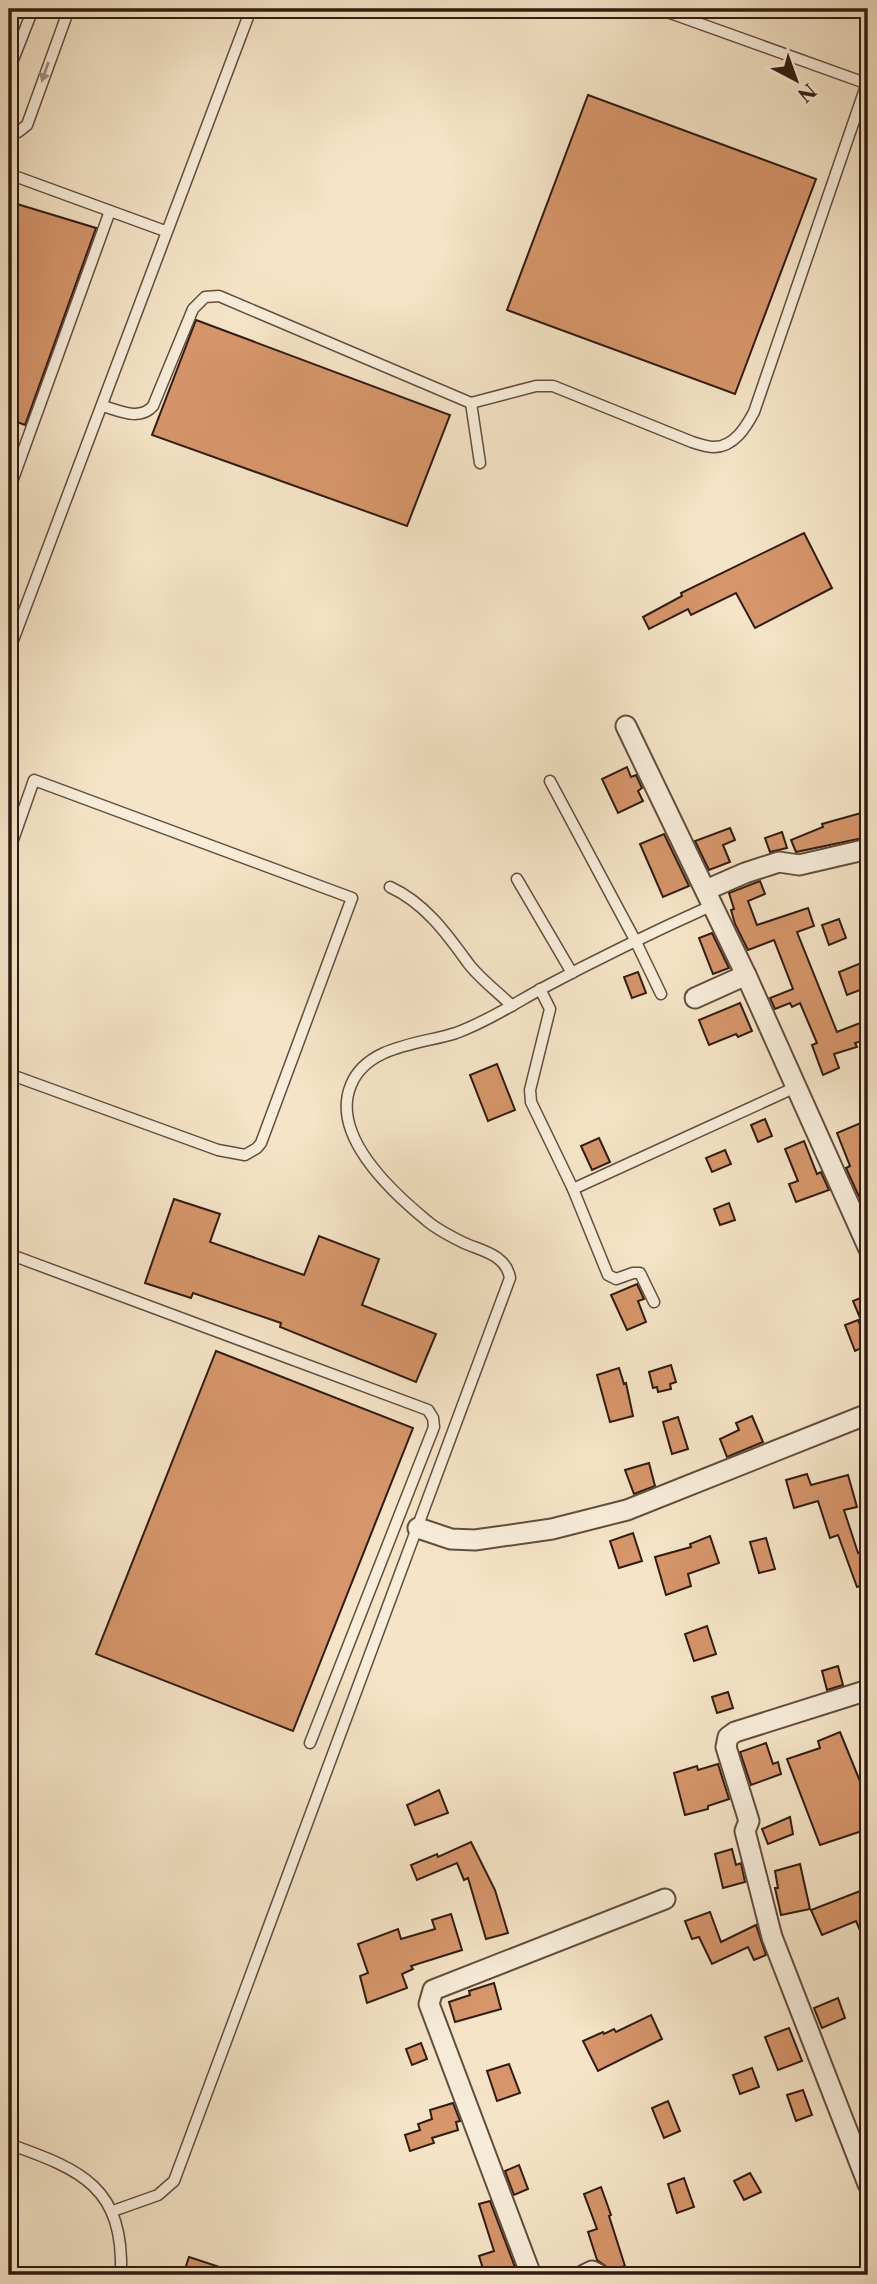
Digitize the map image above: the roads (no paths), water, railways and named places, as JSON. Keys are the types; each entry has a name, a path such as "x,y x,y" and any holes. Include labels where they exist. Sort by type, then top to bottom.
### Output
{"street":[{"path":"626,726 746,975 868,1247"},
{"path":"710,898 745,873 779,862 799,865 868,849"},
{"path":"695,998 746,975"},
{"path":"418,1528 451,1539 475,1540 552,1529 627,1510 868,1414"},
{"path":"868,1690 735,1732 728,1737 726,1747 749,1821 745,1831 772,1937 868,2184"},
{"path":"531,2275 429,2004 429,1997 433,1990 665,1899"},
{"path":"584,2275 592,2271 600,2275"}],"lane":[{"path":"9,70 33,9"},
{"path":"9,132 18,132 27,125 69,9"},
{"path":"9,651 103,406 165,231 251,9"},
{"path":"103,406 134,414 148,412 153,406 193,310 201,300 219,296 471,403 536,386 554,386 692,442 715,448 729,442 744,430 754,412 868,84 659,9"},
{"path":"859,9 868,12"},
{"path":"9,174 165,231"},
{"path":"9,490 110,211"},
{"path":"471,403 480,463"},
{"path":"9,851 34,780 352,898 261,1143 252,1152 245,1155 218,1150 9,1074"},
{"path":"550,781 661,994"},
{"path":"517,879 572,973"},
{"path":"390,887 401,892 427,913 448,934 470,965 512,1006"},
{"path":"113,2211 158,2195 174,2181 510,1278 509,1270 499,1259 430,1224 401,1200 377,1173 362,1152 350,1126 348,1102 351,1085 362,1068 383,1053 458,1032 512,1006 710,898"},
{"path":"540,989 550,1009 529,1096 573,1189 608,1275 616,1279 640,1273 654,1302"},
{"path":"573,1189 796,1087"},
{"path":"9,1254 428,1410 433,1418 434,1427 310,1743"},
{"path":"9,2144 51,2159 76,2172 97,2189 113,2211 122,2258 121,2275"}]}
